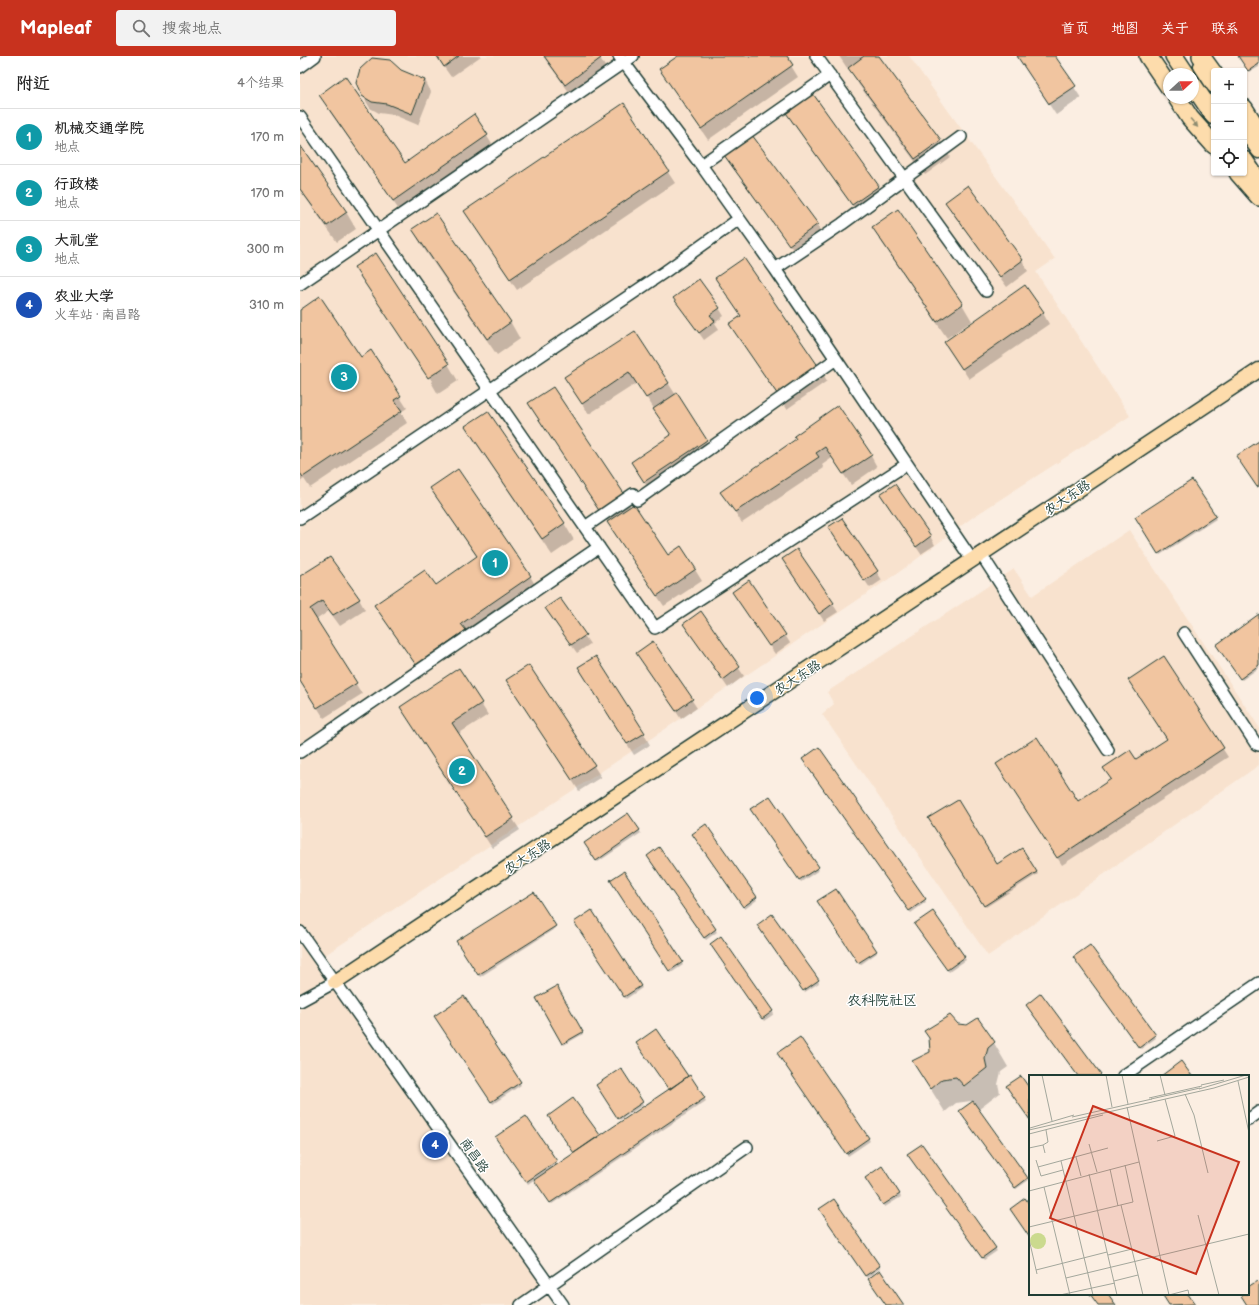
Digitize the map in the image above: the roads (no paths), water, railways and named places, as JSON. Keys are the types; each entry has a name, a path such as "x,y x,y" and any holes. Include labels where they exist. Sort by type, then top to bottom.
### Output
{"highway":[{"path":"1148,56 1163,78"},
{"path":"1174,56 1182,68"},
{"path":"1201,56 1218,68"},
{"path":"1199,93 1211,111"},
{"path":"1181,104 1190,118 1211,142"},
{"path":"1247,108 1259,125"},
{"path":"1247,113 1259,132"},
{"path":"1247,120 1259,138"},
{"path":"1247,164 1259,182"},
{"path":"1241,176 1259,197"}],"main road":[{"path":"1167,56 1175,68"},
{"path":"1195,56 1211,81"},
{"path":"1199,103 1211,120"},
{"path":"1247,134 1259,151"},
{"path":"1247,171 1259,188"},
{"name":"农大东路","path":"335,982 1259,370"}],"street":[{"path":"300,67 315,56"},
{"path":"816,56 986,291"},
{"path":"300,284 625,58 775,269 907,464 976,557 1108,750"},
{"path":"701,165 830,75"},
{"path":"300,117 488,390 655,628 907,464"},
{"path":"775,269 842,224 961,137"},
{"path":"300,518 739,219"},
{"path":"585,527 633,494 637,500 836,359"},
{"path":"301,750 599,547"},
{"path":"1184,633 1256,744 1259,745"},
{"name":"南昌路","path":"300,932 563,1305"},
{"path":"300,1001 335,982"},
{"path":"1124,1075 1259,983"},
{"path":"1249,1119 1259,1112"},
{"path":"521,1305 747,1147"}],"place":[{"name":"大礼堂","path":"344,377"},
{"name":"机械交通学院","path":"495,563"},
{"name":"行政楼","path":"462,771"},
{"name":"农业大学","path":"435,1145"}],"district":[{"name":"农科院社区","path":"882,1000"}]}
